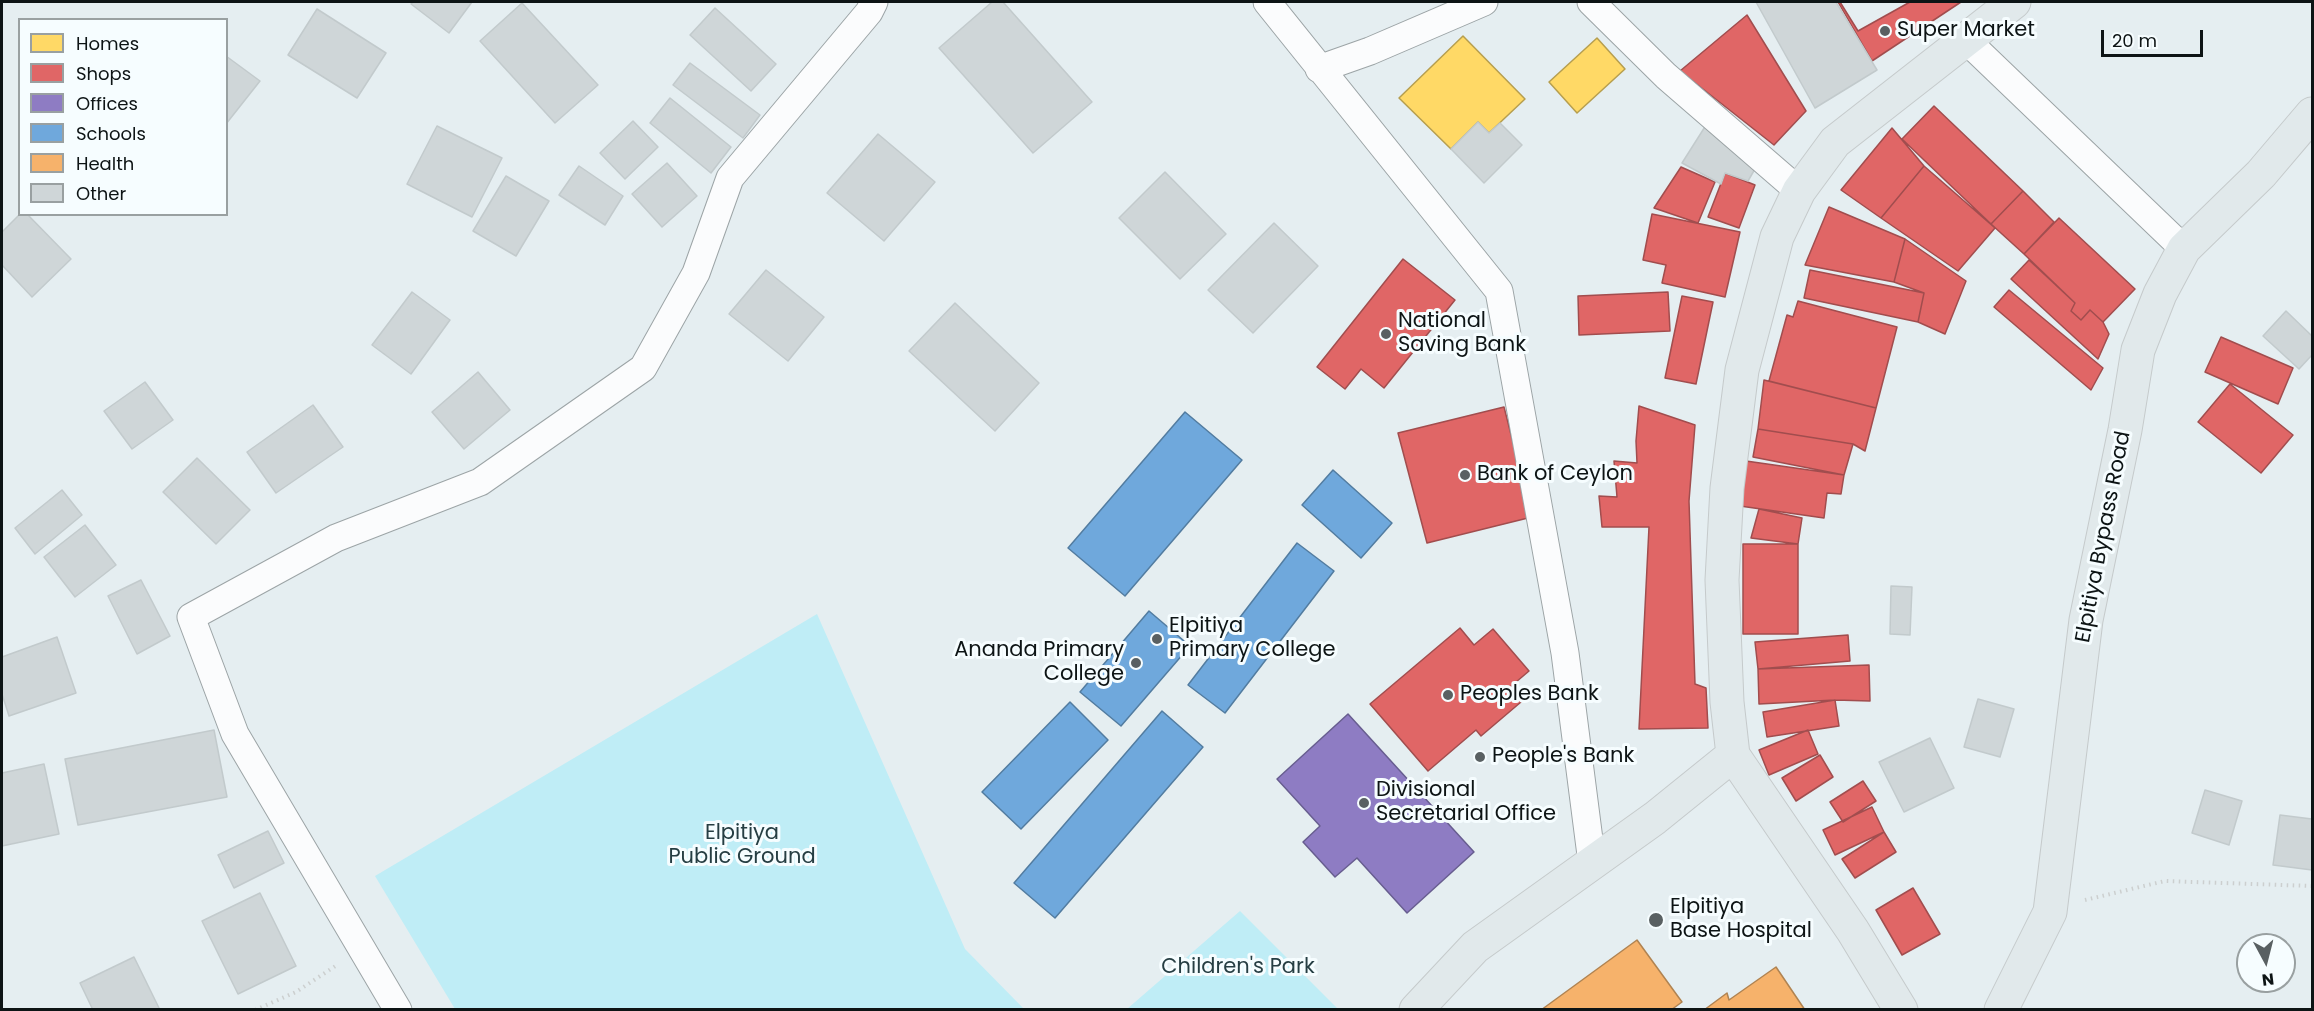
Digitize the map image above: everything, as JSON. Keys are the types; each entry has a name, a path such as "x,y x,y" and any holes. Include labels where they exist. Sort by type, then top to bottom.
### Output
{"main road":[{"path":"1900,1010 1875,964 1733,754 1727,702 1722,580 1729,476 1742,370 1777,237 1799,191 1835,142 2014,2"},
{"name":"Elpitiya Bypass Road","path":"2001,1010 2050,912 2086,620 2125,430 2138,350 2160,294 2184,249 2260,174 2313,114"},
{"path":"1416,1010 1475,947 1592,863 1733,754"}],"street":[{"path":"398,1010 235,734 191,617 336,538 480,482 643,368 696,273 730,178 869,12 874,2"},
{"path":"1267,2 1318,69 1499,291 1565,652 1592,863"},
{"path":"1318,69 1370,51 1484,2"},
{"path":"1592,2 1666,76 1799,191"},
{"path":"1965,39 2184,249"}],"path":[{"path":"2050,912 2100,895 2165,881 2313,886"},
{"path":"255,1010 296,992 362,948"}],"green space":[{"name":"Elpitiya Public Ground","path":"817,614 965,949 1024,1009 455,1009 375,876"},
{"name":"Children's Park","path":"1240,911 1338,1009 1127,1009"}],"building: Homes":[{"path":"1463,36 1525,99 1489,133 1478,122 1451,149 1399,98"},
{"path":"1597,38 1625,69 1577,113 1549,82"}],"building: Shops":[{"name":"Super Market","path":"1838,2 1961,2 1872,61"},
{"name":"Super Market","path":"1840,2 1910,2 1858,31"},
{"path":"1747,15 1806,111 1774,145 1680,71"},
{"path":"1934,106 2023,191 1991,224 1902,139"},
{"path":"1892,128 1924,166 1881,218 1841,190"},
{"path":"1924,166 1995,228 1958,271 1881,218"},
{"path":"1681,167 1715,182 1698,223 1654,208"},
{"path":"1725,173 1755,185 1739,228 1708,217"},
{"path":"2023,191 2054,222 2024,254 1991,224"},
{"path":"1829,207 1905,239 1894,282 1805,265"},
{"path":"1652,214 1740,232 1725,297 1662,283 1666,265 1643,260"},
{"path":"2059,218 2135,289 2103,322 2090,310 2081,320 2071,311 2075,303 2024,254"},
{"path":"1905,239 1966,281 1945,334 1918,322 1924,293 1894,282"},
{"name":"National Saving Bank","path":"1403,259 1455,300 1384,388 1361,369 1345,389 1317,367"},
{"path":"2029,260 2075,303 2071,311 2081,320 2090,310 2103,322 2109,334 2098,359 2011,279"},
{"path":"1810,270 1924,293 1918,322 1804,298"},
{"path":"2009,290 2103,368 2091,390 1994,307"},
{"path":"1668,292 1670,331 1579,335 1578,296"},
{"path":"1682,296 1713,302 1696,384 1665,378"},
{"path":"1798,301 1897,327 1876,408 1769,381 1787,315 1793,317"},
{"path":"2221,337 2293,368 2278,404 2205,372"},
{"path":"1764,380 1876,408 1865,451 1853,444 1758,429"},
{"path":"2230,384 2293,435 2261,473 2198,422"},
{"path":"1639,406 1695,425 1689,501 1695,684 1706,688 1708,728 1639,729 1649,527 1602,527 1599,496 1617,497 1614,461 1637,463"},
{"name":"Bank of Ceylon","path":"1504,407 1532,517 1427,543 1398,433"},
{"path":"1758,429 1853,444 1844,475 1753,457"},
{"path":"1739,460 1844,475 1841,494 1827,493 1824,518 1733,505"},
{"path":"1759,509 1802,518 1798,544 1751,538"},
{"path":"1743,544 1798,544 1798,634 1743,634"},
{"name":"Peoples Bank","path":"1460,628 1474,645 1493,629 1529,671 1509,688 1521,702 1481,736 1476,730 1428,771 1370,704"},
{"path":"1848,635 1850,661 1758,669 1755,642"},
{"path":"1869,665 1870,701 1835,700 1759,704 1758,669"},
{"path":"1835,700 1839,726 1767,737 1763,712"},
{"path":"1808,730 1818,754 1769,775 1759,750"},
{"path":"1820,755 1833,777 1796,801 1782,778"},
{"path":"1863,781 1876,801 1843,822 1830,802"},
{"path":"1872,807 1884,832 1835,855 1823,830"},
{"path":"1884,832 1896,852 1855,878 1842,859"},
{"path":"1913,888 1940,934 1902,955 1876,910"}],"building: Offices":[{"name":"Divisional Secretarial Office","path":"1348,714 1474,852 1407,913 1357,858 1335,877 1303,842 1320,826 1277,779"}],"building: Schools":[{"path":"1185,412 1242,460 1125,596 1068,548"},
{"path":"1333,470 1392,523 1361,558 1302,505"},
{"path":"1297,543 1334,571 1225,713 1188,685"},
{"path":"1149,611 1190,646 1121,726 1080,692"},
{"path":"1070,702 1108,740 1021,829 982,792"},
{"path":"1162,711 1203,747 1055,918 1014,883"}],"building: Health":[{"path":"1637,940 1682,1002 1671,1010 1541,1010"},
{"path":"1776,967 1805,1010 1704,1010 1727,993 1729,1000"}],"building: Other":[{"path":"413,2 472,2 449,33 411,4"},
{"path":"992,2 1003,2 1092,102 1033,153 939,48"},
{"path":"1756,2 1836,2 1877,70 1815,108"},
{"path":"522,3 598,85 555,123 480,41"},
{"path":"715,8 776,64 751,91 690,35"},
{"path":"317,9 386,53 357,98 288,55"},
{"path":"228,57 260,81 228,121"},
{"path":"690,63 760,115 743,138 673,85"},
{"path":"670,98 731,147 711,173 650,123"},
{"path":"633,121 658,147 625,179 600,153"},
{"path":"1478,122 1489,133 1500,123 1522,145 1484,183 1451,149"},
{"path":"1708,122 1759,162 1748,181 1725,173 1721,184 1682,163"},
{"path":"437,126 502,158 472,217 407,184"},
{"path":"878,134 935,182 884,241 827,193"},
{"path":"667,163 697,196 662,227 632,194"},
{"path":"579,166 623,196 605,225 559,195"},
{"path":"1165,172 1226,234 1180,279 1119,218"},
{"path":"506,176 549,201 516,256 473,231"},
{"path":"18,216 29,216 71,259 32,297 2,265 2,232"},
{"path":"1274,223 1318,266 1253,333 1208,290"},
{"path":"766,270 824,317 788,361 729,314"},
{"path":"412,292 450,320 411,374 372,345"},
{"path":"955,303 1039,383 995,431 909,351"},
{"path":"2286,311 2312,336 2312,355 2299,369 2263,336"},
{"path":"478,372 510,410 464,449 432,412"},
{"path":"145,382 173,420 132,449 104,411"},
{"path":"313,405 343,447 276,493 247,452"},
{"path":"197,458 250,510 216,544 163,492"},
{"path":"62,490 82,515 35,554 15,528"},
{"path":"85,525 116,565 75,597 44,557"},
{"path":"141,580 170,636 137,654 108,596"},
{"path":"1891,586 1912,587 1910,635 1890,634"},
{"path":"57,637 76,693 9,716 2,694 2,657"},
{"path":"1978,699 2014,709 2000,757 1964,747"},
{"path":"214,730 227,797 78,825 65,759"},
{"path":"1930,738 1954,788 1904,812 1879,762"},
{"path":"44,764 59,834 2,846 2,773"},
{"path":"2205,790 2242,801 2229,845 2192,833"},
{"path":"2280,815 2312,819 2312,870 2273,865"},
{"path":"268,831 284,863 234,888 218,855"},
{"path":"260,893 296,966 238,994 202,921"},
{"path":"134,957 160,1010 93,1010 80,983"}],"place":[{"name":"Super Market","path":"1885,31"},
{"name":"National Saving Bank","path":"1386,334"},
{"name":"Bank of Ceylon","path":"1465,475"},
{"name":"Elpitiya Primary College","path":"1157,639"},
{"name":"Ananda Primary College","path":"1136,663"},
{"name":"Peoples Bank","path":"1448,695"},
{"name":"People's Bank","path":"1480,757"},
{"name":"Divisional Secretarial Office","path":"1364,803"},
{"name":"Elpitiya Base Hospital","path":"1656,920"}]}
